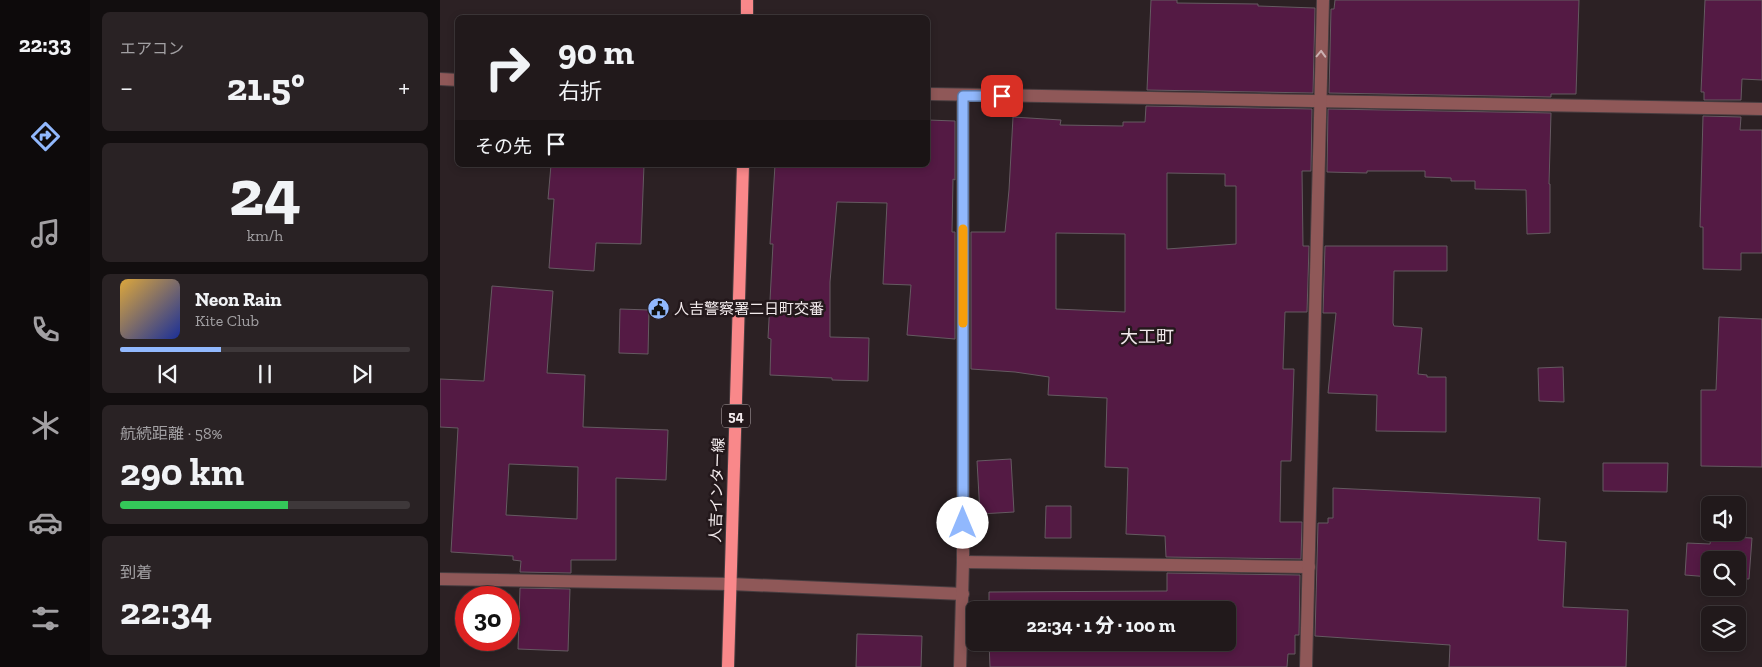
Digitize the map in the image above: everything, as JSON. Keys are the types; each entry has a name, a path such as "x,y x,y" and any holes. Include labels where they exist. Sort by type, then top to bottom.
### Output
{"main road":[{"path":"747,0 747,15"},
{"name":"人吉インター線","path":"728,667 743,167"}],"street":[{"path":"1306,667 1323,0"},
{"path":"440,79 455,80"},
{"path":"930,94 1762,109"},
{"path":"960,667 963,594 963,96"},
{"path":"963,562 1309,567"},
{"path":"440,579 731,584 963,594"}],"building":[{"path":"1151,0 1177,0 1177,3 1258,4 1258,6 1315,8 1313,93 1147,90"},
{"path":"1335,0 1579,0 1576,94 1551,94 1551,97 1329,93 1331,9 1334,9"},
{"path":"1705,0 1762,0 1762,80 1742,79 1741,100 1704,100 1704,92 1701,92"},
{"path":"1146,106 1312,109 1311,171 1302,171 1303,246 1309,246 1307,312 1285,312 1283,369 1294,369 1291,461 1281,461 1280,522 1302,522 1301,559 1166,557 1165,536 1126,534 1128,468 1105,467 1107,398 1048,395 1049,377 1015,372 971,369 971,232 1005,232 1013,117 1061,120 1060,125 1123,126 1123,122 1145,122","holes":["1167,173 1225,174 1225,186 1236,186 1236,244 1167,249","1056,233 1125,234 1125,312 1056,309"]},
{"path":"1328,109 1551,113 1550,233 1527,234 1526,190 1475,189 1475,181 1451,181 1451,178 1425,177 1425,171 1327,172"},
{"path":"1703,116 1741,117 1740,130 1762,130 1762,253 1741,253 1741,270 1703,269 1703,227 1700,227"},
{"path":"930,120 955,121 955,180 953,179 952,232 955,232 955,339 907,335 911,285 883,284 887,203 837,202 830,282 830,337 869,338 868,381 770,375 771,339 768,338 773,244 770,244 775,167 930,167"},
{"path":"551,167 644,167 641,244 596,243 594,271 549,268 554,199 548,199"},
{"path":"1325,246 1447,246 1447,271 1394,271 1393,323 1394,326 1422,328 1418,374 1427,375 1427,377 1446,377 1446,432 1376,431 1377,395 1328,393 1336,313 1323,313"},
{"path":"492,286 553,291 547,373 585,375 583,427 668,430 666,480 616,478 616,560 571,560 571,573 520,572 521,561 513,560 513,556 451,552 458,428 440,427 440,379 484,381","holes":["509,464 578,467 577,519 506,515"]},
{"path":"620,309 649,310 648,354 619,353"},
{"path":"1719,317 1762,319 1762,467 1701,466 1701,390 1716,390"},
{"path":"1563,367 1564,402 1539,401 1538,368"},
{"path":"1011,459 1014,512 980,514 977,461"},
{"path":"1603,463 1668,463 1667,492 1603,491"},
{"path":"1333,488 1540,498 1538,540 1566,542 1563,607 1628,610 1626,667 1449,667 1450,645 1315,636 1318,523 1328,523 1328,518 1333,518"},
{"path":"1046,506 1071,506 1071,538 1045,538"},
{"path":"1746,538 1752,538 1749,579 1746,579 1746,551 1701,551 1701,576 1685,575 1687,543 1710,544 1710,541 1746,541"},
{"path":"1167,573 1300,575 1299,635 1295,635 1295,654 1288,654 1287,667 990,667 989,651 1236,651 1236,601 989,601 989,592 1167,591"},
{"path":"520,588 570,589 568,651 520,649"},
{"path":"857,634 922,636 921,667 856,667"}],"slow traffic":[{"path":"963,229 963,323"}],"place":[{"name":"人吉警察署二日町交番","path":"658,309"}],"district":[{"name":"大工町","path":"1147,337"}],"route":[{"path":"963,523 963,96 1002,96"}]}
